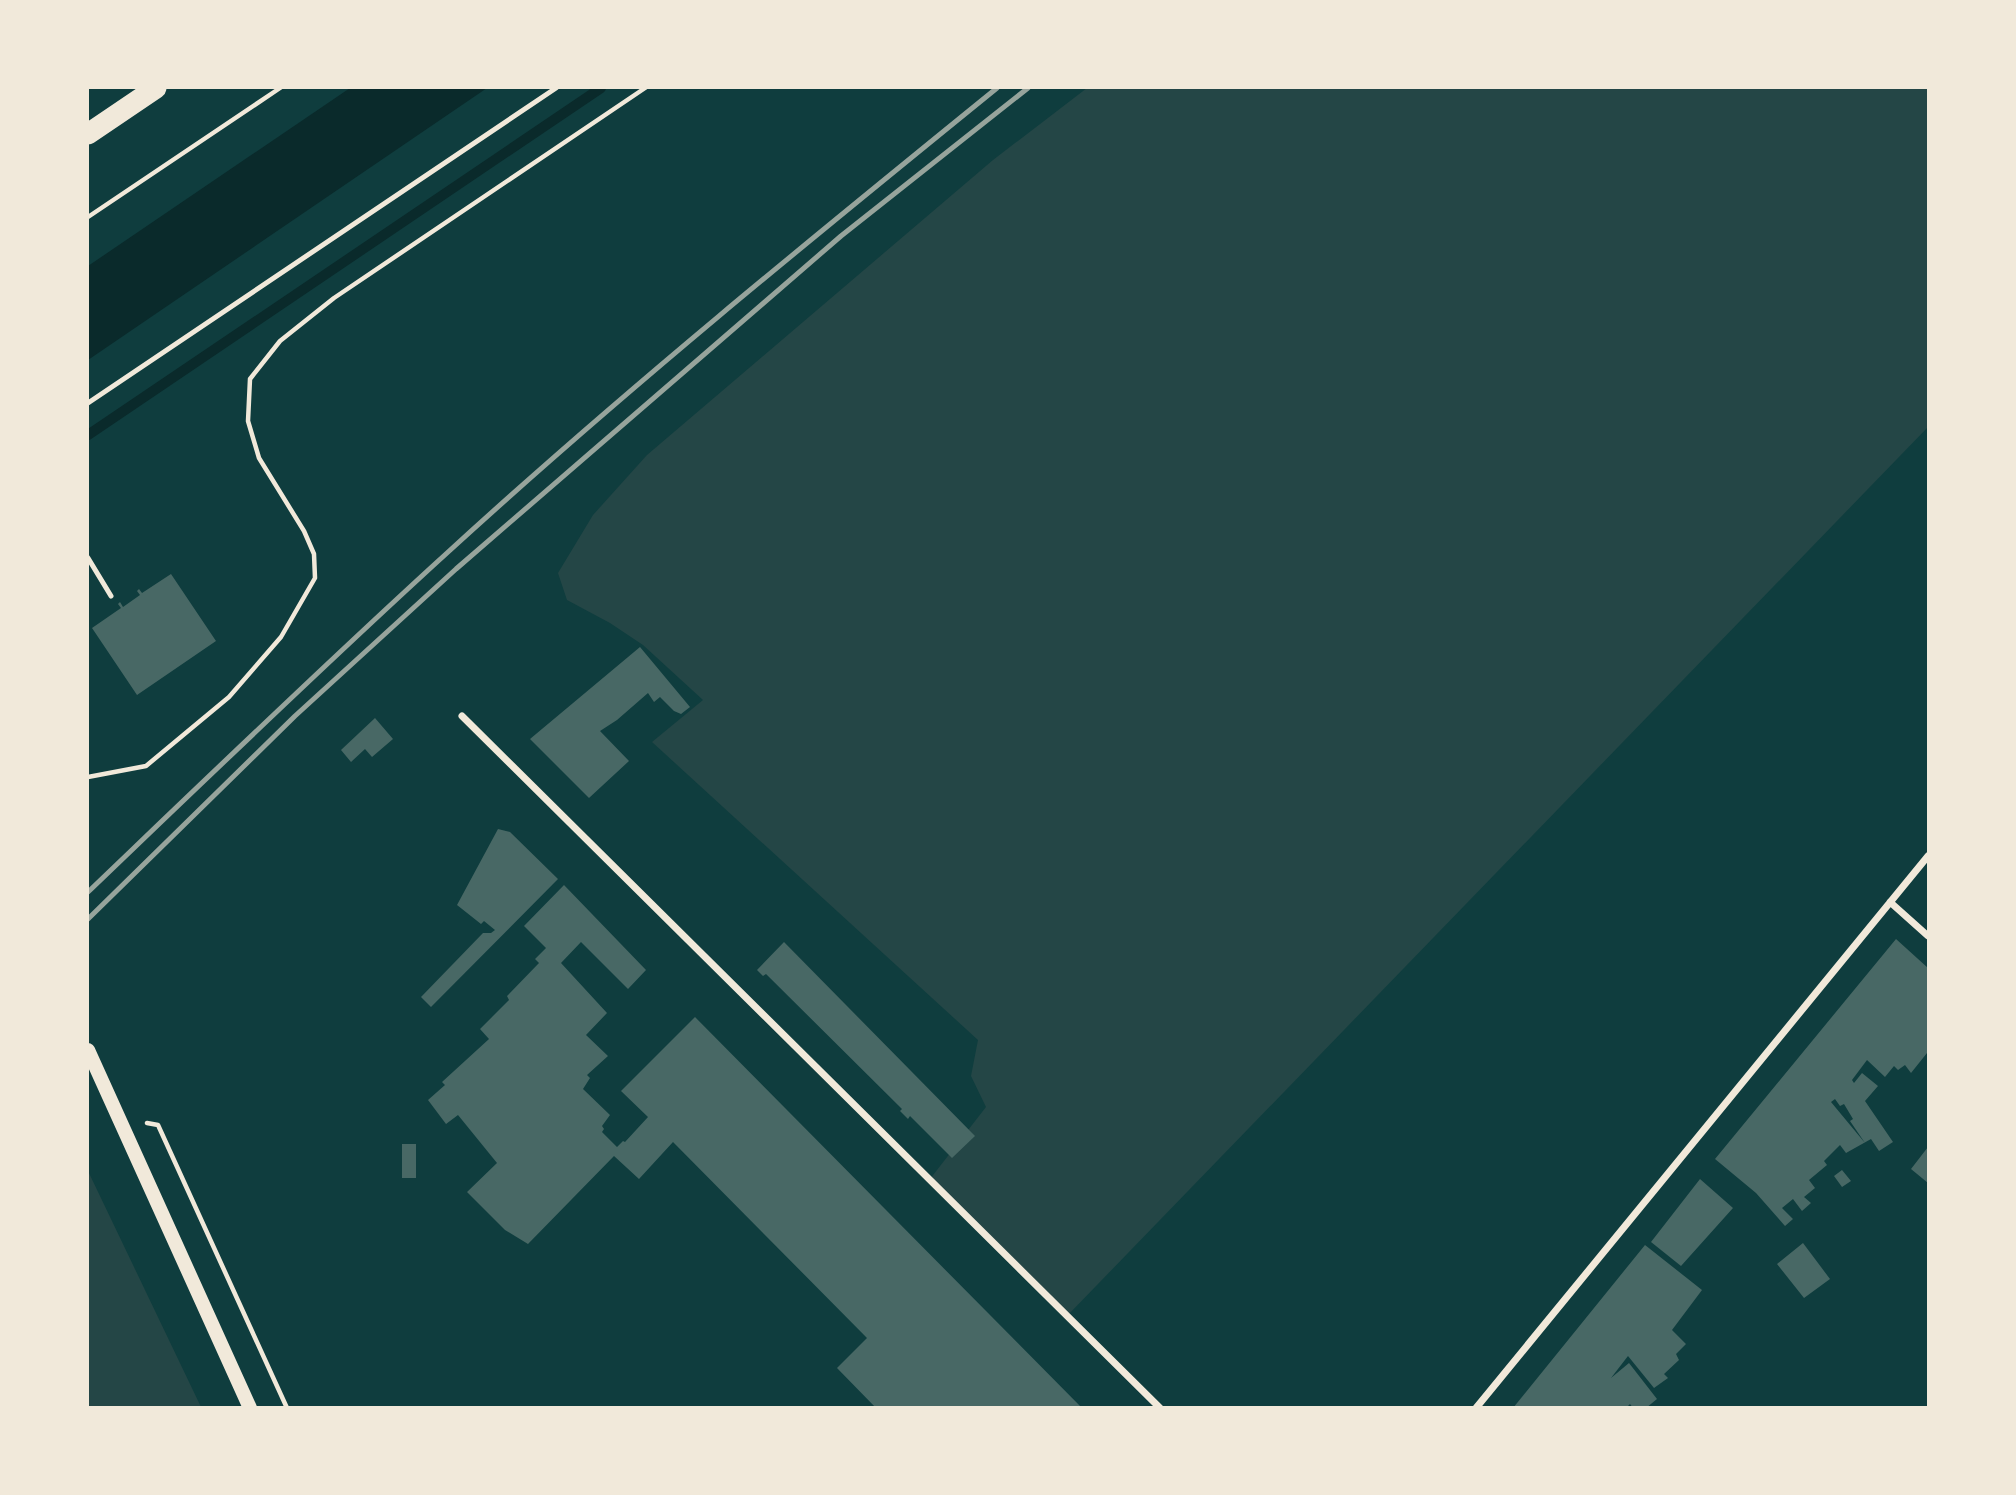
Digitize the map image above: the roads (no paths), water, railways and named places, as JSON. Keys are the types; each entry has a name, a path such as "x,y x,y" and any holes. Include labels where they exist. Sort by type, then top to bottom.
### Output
{"highway":[{"path":"88,134 156,88"}],"main road":[{"path":"88,1049 250,1408"}],"street":[{"path":"462,716 1160,1408"},
{"path":"1476,1408 1928,856"},
{"path":"1890,902 1928,936"}],"lane":[{"path":"88,404 556,88"},
{"path":"88,558 111,596"}],"waterway":[{"path":"88,435 601,88"}],"railway":[{"path":"88,892 356,637 581,433 997,88"},
{"path":"88,919 295,716 456,569 841,236 1028,88"}]}
